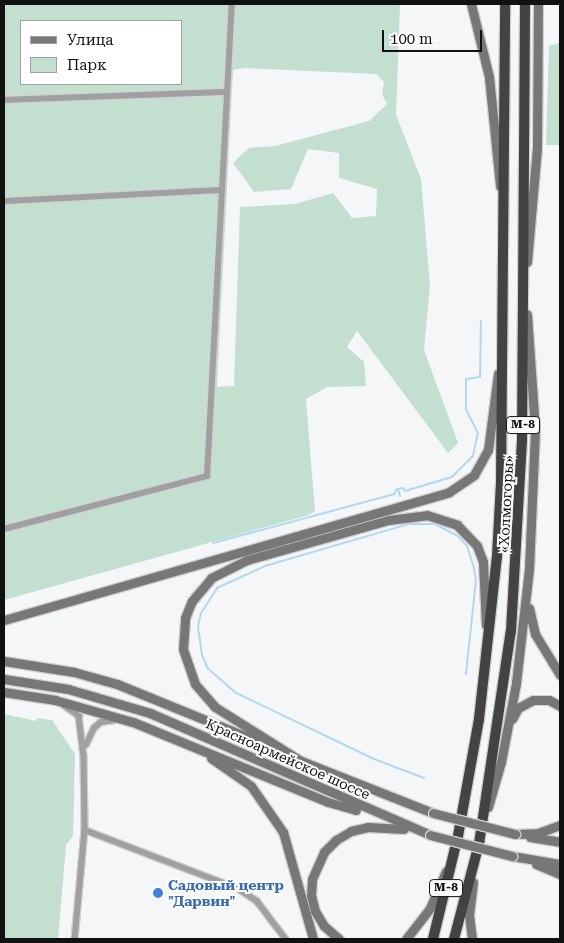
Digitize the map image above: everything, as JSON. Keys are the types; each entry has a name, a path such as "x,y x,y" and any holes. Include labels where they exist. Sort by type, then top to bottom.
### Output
{"highway":[{"name":"«Холмогоры»","path":"433,939 458,836 486,665 500,501 505,4"},
{"name":"«Холмогоры»","path":"454,939 479,840 511,631 520,503 525,297 525,4"}],"main road":[{"path":"471,4 489,77 503,202"},
{"path":"525,280 537,147 538,4"},
{"path":"507,733 527,586 535,430 525,297"},
{"path":"4,620 421,502 462,485 482,464 488,450 502,332"},
{"path":"301,761 215,707 194,684 186,667 183,634 192,601 210,578 226,568 396,519 428,515 443,518 468,534 483,562 486,665"},
{"path":"527,586 535,634 560,675"},
{"name":"Красноармейское шоссе","path":"4,661 74,672 117,684 168,702 301,761 433,813 515,834 560,842"},
{"name":"Красноармейское шоссе","path":"4,679 68,689 150,713 395,822 427,834 514,856 560,864"},
{"path":"4,692 55,700 133,722 181,740 328,802 395,822"},
{"path":"472,939 470,900 479,840 513,715 525,703 541,699 560,706"},
{"path":"181,740 228,768 251,786 268,808 283,832 313,939"},
{"path":"515,834 538,833 560,825"},
{"path":"339,939 324,926 315,911 311,895 312,879 324,852 336,840 368,827 427,834"},
{"path":"406,939 430,908 458,836"},
{"path":"514,856 560,874"}],"street":[{"path":"4,529 207,476 232,4"},
{"path":"4,100 227,92"},
{"path":"4,202 222,190"},
{"path":"55,700 79,716 84,755 85,830 75,939"},
{"path":"84,755 88,737 100,722 133,722"},
{"path":"85,830 238,889 270,915 286,939"}],"green space":[{"path":"4,4 400,4 396,115 421,179 430,286 424,350 458,443 448,453 357,331 347,347 364,362 366,386 327,387 306,399 315,511 309,515 4,600","holes":["245,68 376,74 384,82 382,94 387,104 369,121 275,146 249,148 233,163 254,192 291,189 308,149 339,153 339,178 377,189 376,216 352,218 333,193 295,204 240,207 234,386 217,387 233,70"]},
{"path":"559,43 560,145 546,145 549,46"},
{"path":"4,714 36,721 37,718 52,720 75,754 73,836 66,845 58,939 4,939"}],"waterway":[{"path":"398,489 403,488 405,491 452,477 473,456 478,433 466,409 466,379 480,377 481,321"},
{"path":"213,543 394,494 397,489"},
{"path":"398,489 400,496"},
{"path":"424,778 374,759 236,693 208,669 202,655 198,627 201,613 217,588 265,566 409,524 435,524 458,536 467,546 474,568 476,580 466,674"}],"place":[{"name":"Садовый центр \"Дарвин\"","path":"158,893"}]}
